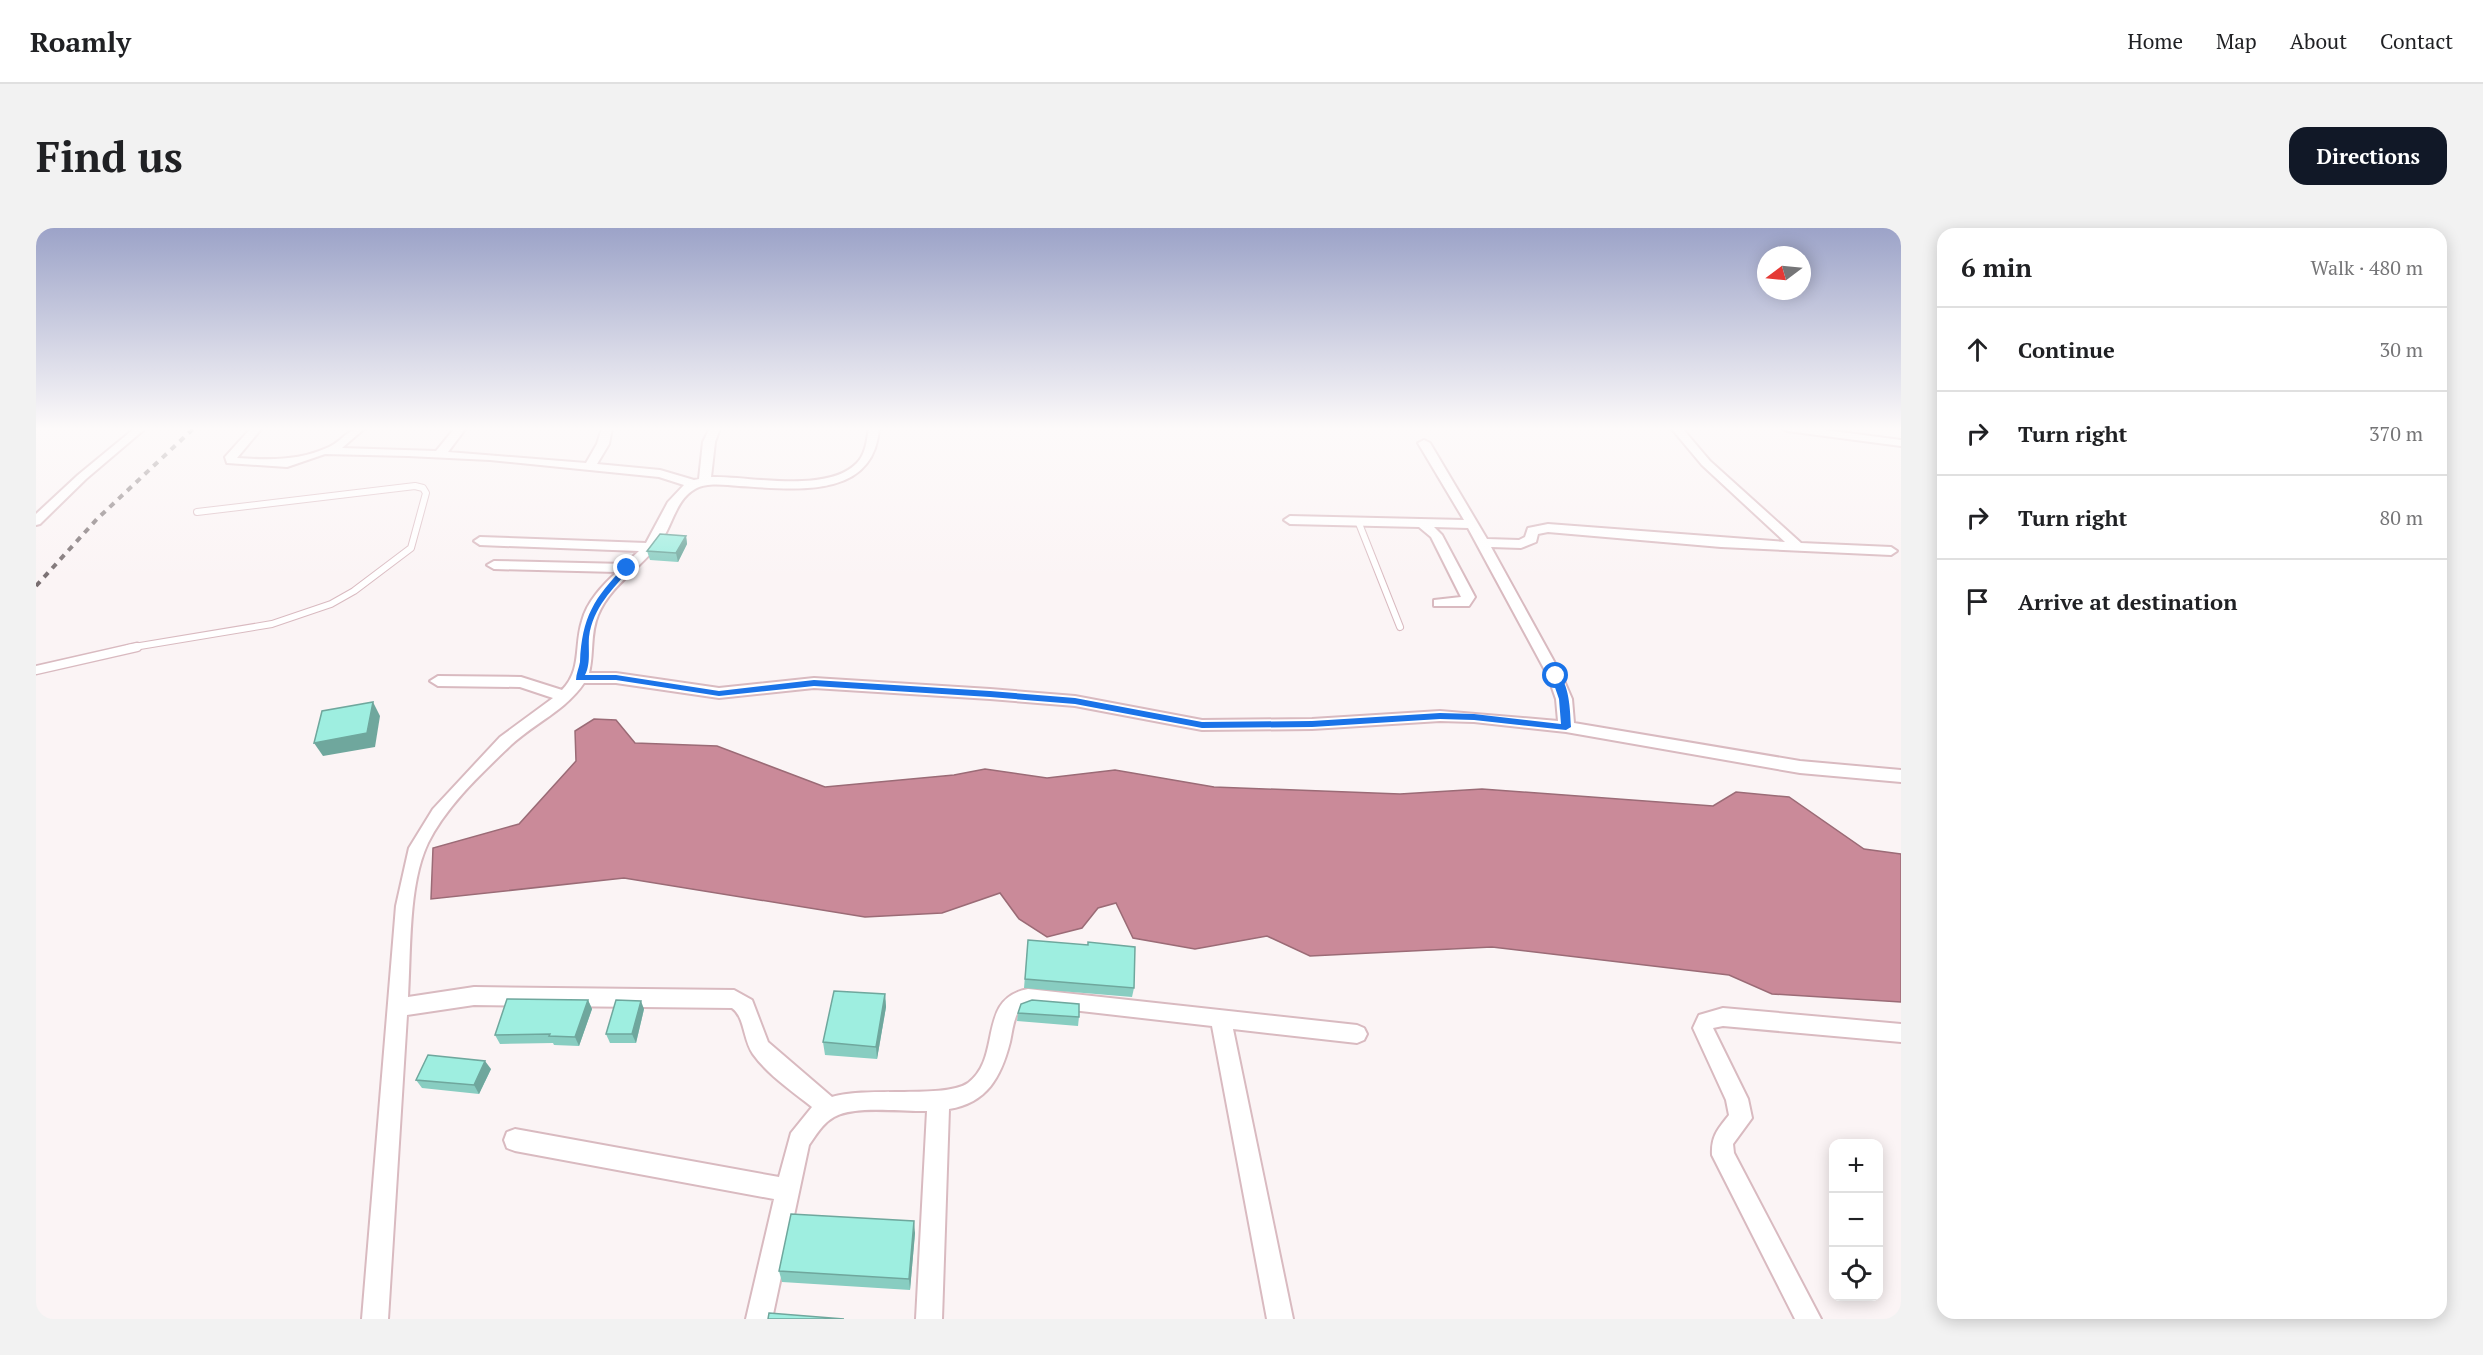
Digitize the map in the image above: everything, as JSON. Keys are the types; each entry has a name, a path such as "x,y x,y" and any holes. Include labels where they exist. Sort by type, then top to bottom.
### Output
{"street":[{"path":"36,521 80,479"},
{"path":"679,479 699,484"},
{"path":"699,484 700,479"},
{"path":"375,1319 405,906 412,864 422,840 499,747 564,697 579,678 584,669 585,635 592,613 604,593 649,547 661,530 677,496 699,484 716,481 782,484 827,479"},
{"path":"1445,479 1556,676 1564,699 1566,727"},
{"path":"1723,479 1798,547"},
{"path":"1290,520 1472,524"},
{"path":"1422,523 1436,535 1468,597 1464,603 1439,603"},
{"path":"1483,543 1521,544 1531,539 1532,531 1548,528 1798,547 1891,551"},
{"path":"480,541 649,547"},
{"path":"494,565 627,568"},
{"path":"579,678 616,678 719,693 814,683 1001,695 1075,701 1202,725 1312,724 1440,716 1474,717 1566,727 1789,765 1901,776"},
{"path":"438,681 521,682 564,697"},
{"path":"397,1008 474,996 734,999 744,1003 750,1012 756,1042 766,1054 829,1108"},
{"path":"759,1319 786,1190 799,1142 810,1124 829,1108 850,1103 938,1099 960,1096 978,1089 988,1077 1008,1009 1025,997 1357,1034"},
{"path":"1808,1319 1722,1155 1722,1141 1741,1118 1737,1099 1702,1028 1706,1021 1723,1017 1901,1033"},
{"path":"1221,1019 1280,1319"},
{"path":"930,1319 938,1099"},
{"path":"515,1140 786,1190"}],"lane":[{"path":"36,670 110,651 272,624 331,604 354,591 411,548 426,493 415,486 197,512"},
{"path":"1358,521 1400,627"}],"shaded area":[{"path":"594,719 616,720 635,743 717,746 825,787 954,775 985,769 1047,778 1115,770 1214,787 1400,794 1482,789 1713,806 1736,792 1789,797 1864,849 1901,854 1901,1002 1772,994 1729,975 1492,947 1310,956 1267,936 1195,949 1133,938 1116,903 1098,908 1082,928 1047,937 1019,919 1000,893 942,913 865,917 624,878 431,899 433,848 519,824 576,761 575,731"}],"building":[{"path":"660,534 686,536 676,553 647,551"},
{"path":"373,702 367,733 314,743 322,711"},
{"path":"1028,940 1088,945 1088,942 1135,947 1134,988 1025,979"},
{"path":"834,991 885,994 876,1047 823,1042"},
{"path":"507,999 588,1000 575,1037 549,1036 550,1034 495,1035"},
{"path":"616,1000 641,1001 632,1034 606,1034"},
{"path":"1032,1000 1079,1004 1079,1017 1018,1013 1021,1004"},
{"path":"428,1055 485,1061 474,1085 416,1080"},
{"path":"791,1214 914,1221 909,1279 779,1271"},
{"path":"769,1313 844,1319 768,1319"}],"railway":[{"path":"36,586 97,519 140,479"}],"route":[{"path":"627,568 604,593 592,613 585,635 584,669 579,678 626,679 719,693 814,683 990,694 1075,701 1122,708 1202,725 1312,724 1440,716 1474,717 1566,727 1564,699 1556,676"}]}
